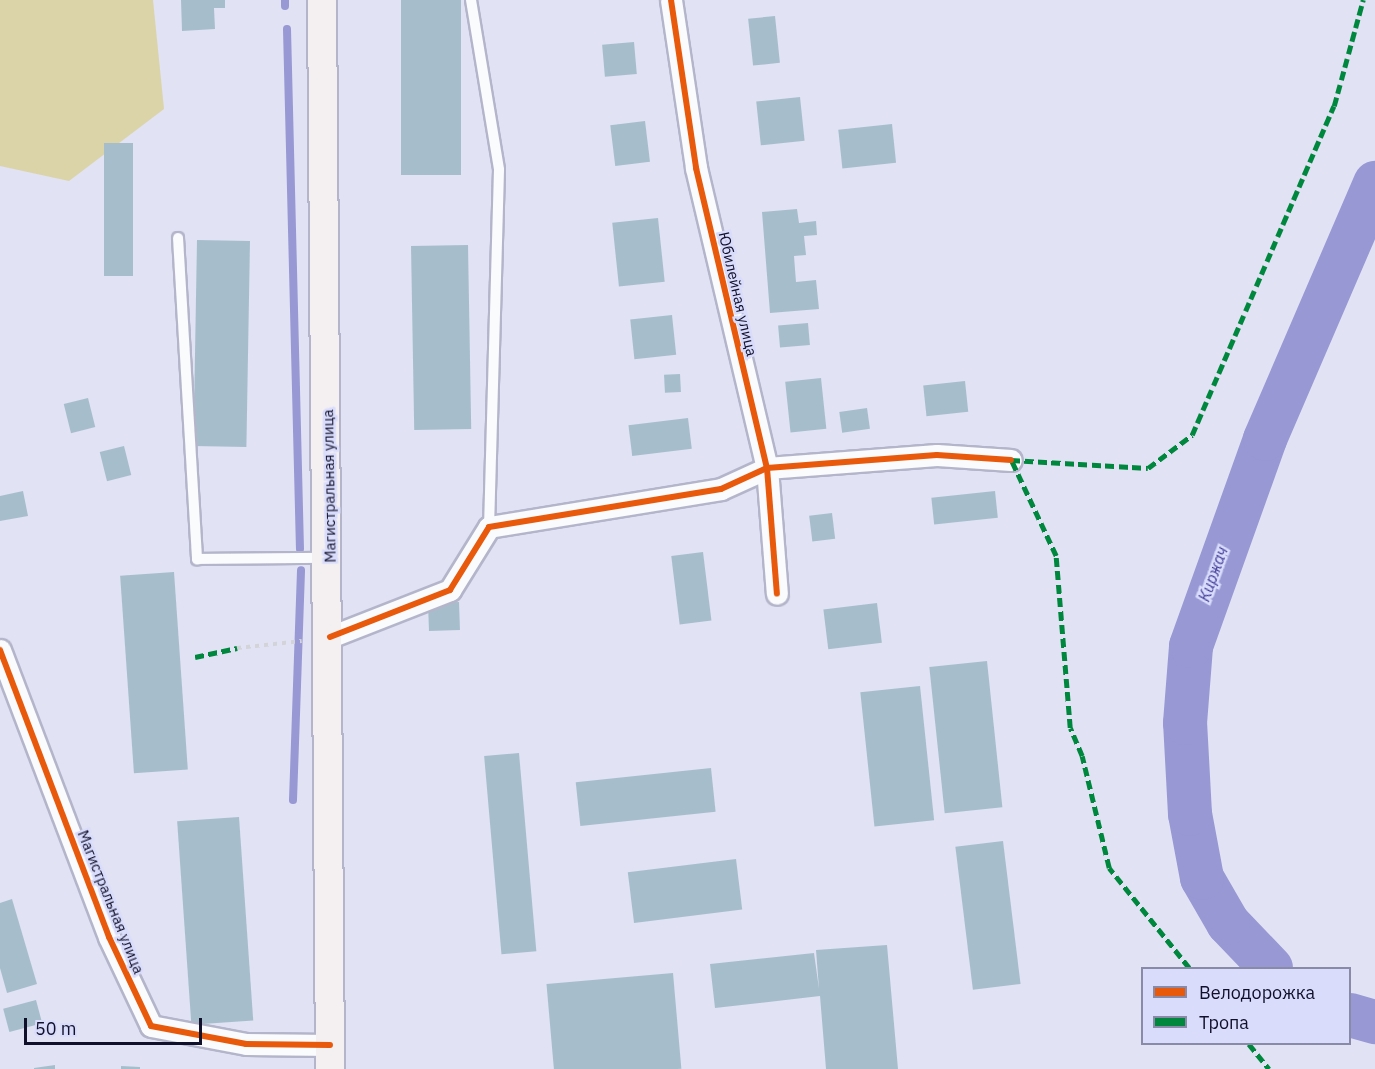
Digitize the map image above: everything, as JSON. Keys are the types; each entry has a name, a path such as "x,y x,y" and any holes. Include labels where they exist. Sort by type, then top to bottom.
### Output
{"main road":[{"name":"Магистральная улица","path":"322,0 329,558 318,639 330,1057"}],"street":[{"name":"Юбилейная улица","path":"671,0 696,168 767,468 777,594"},
{"path":"318,639 450,590 489,527 721,489 767,468 937,455 1011,460"},
{"name":"Магистральная улица","path":"0,650 109,937 151,1026 330,1057"}],"lane":[{"path":"471,0 499,170 489,527"},
{"path":"178,238 197,559 329,558"}],"path":[{"path":"237,648 318,639"}],"shaded area":[{"path":"0,0 153,0 164,109 69,181 0,166"}],"building":[{"path":"181,0 225,0 225,8 214,8 215,29 182,31"},
{"path":"401,0 461,0 461,175 401,175"},
{"path":"775,16 780,63 753,66 748,19"},
{"path":"634,42 637,74 605,77 602,45"},
{"path":"800,97 805,141 761,145 756,102"},
{"path":"645,121 650,162 615,166 610,125"},
{"path":"892,124 896,163 842,168 838,130"},
{"path":"104,143 133,143 133,276 104,276"},
{"path":"797,209 799,223 816,221 817,235 804,236 806,255 794,256 796,282 816,280 819,309 770,313 762,212"},
{"path":"658,218 665,282 619,286 612,223"},
{"path":"197,240 250,241 246,447 193,446"},
{"path":"468,245 471,429 414,430 411,246"},
{"path":"672,315 676,355 634,359 630,319"},
{"path":"808,323 810,345 780,348 778,326"},
{"path":"680,374 681,392 665,393 664,375"},
{"path":"821,378 826,429 791,432 785,382"},
{"path":"965,381 968,412 926,416 923,385"},
{"path":"88,398 95,427 71,433 64,404"},
{"path":"867,408 870,429 842,433 839,412"},
{"path":"688,418 692,449 632,456 628,425"},
{"path":"124,446 131,475 107,481 100,452"},
{"path":"23,491 28,516 0,521 0,496"},
{"path":"995,491 998,518 934,525 931,498"},
{"path":"832,513 835,539 812,542 809,516"},
{"path":"703,552 711,620 680,624 671,556"},
{"path":"174,572 188,770 134,773 120,576"},
{"path":"459,602 460,630 429,631 428,603"},
{"path":"877,603 882,643 828,649 823,610"},
{"path":"987,661 1002,807 945,813 929,667"},
{"path":"920,686 934,820 874,827 860,692"},
{"path":"519,753 536,951 501,954 484,756"},
{"path":"711,768 716,812 580,826 576,782"},
{"path":"239,817 253,1021 191,1025 177,821"},
{"path":"1003,841 1021,984 973,990 955,847"},
{"path":"736,859 742,910 634,923 628,872"},
{"path":"12,899 37,984 7,993 0,968 0,903"},
{"path":"887,945 898,1069 826,1069 820,996 715,1008 710,964 814,953 819,989 816,950"},
{"path":"673,973 681,1069 554,1069 546,984"},
{"path":"36,1000 42,1023 9,1032 3,1009"},
{"path":"55,1065 55,1069 34,1069 34,1068"},
{"path":"121,1066 140,1067 140,1069 121,1069"}],"waterway":[{"path":"285,0 285,6"},
{"path":"287,29 300,549"},
{"name":"Киржач","path":"1270,967 1228,923 1202,878 1190,814 1185,723 1191,646 1265,439 1375,183"},
{"path":"293,800 301,570"},
{"name":"Киржач","path":"1351,1015 1375,1022"}],"marked path":[{"path":"1188,967 1109,868 1082,756 1070,728 1056,556 1011,460 1148,468 1192,435 1334,106 1363,0"},
{"path":"195,657 237,648"},
{"path":"1250,1045 1269,1069"}],"cycle path":[{"path":"671,0 696,168 767,468 777,594"},
{"path":"330,637 450,590 489,527 721,489 767,468 937,455 1011,460"},
{"path":"0,650 109,937 151,1026 246,1044 330,1045"}]}
